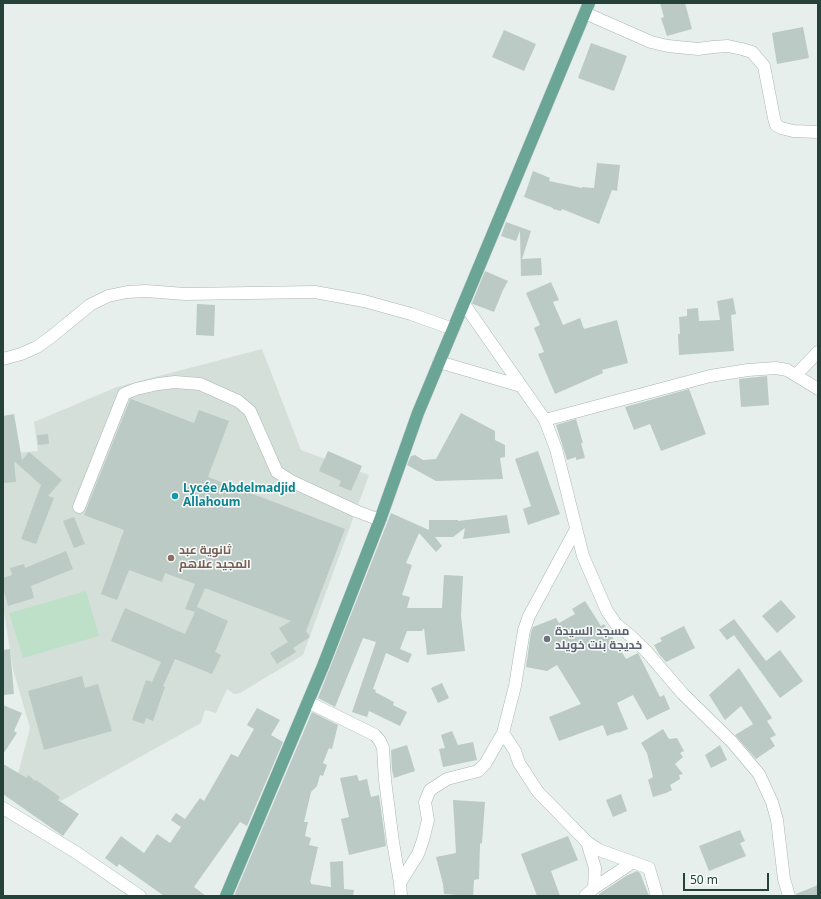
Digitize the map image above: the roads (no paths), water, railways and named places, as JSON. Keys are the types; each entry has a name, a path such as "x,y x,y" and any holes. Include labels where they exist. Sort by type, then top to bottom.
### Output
{"main road":[{"path":"226,896 323,666 380,520 418,413 587,8"}],"street":[{"path":"587,8 651,42 668,46 698,49 728,46 752,52 764,66 776,125 781,128 794,131 818,132"},
{"path":"3,359 21,354 37,347 51,338 90,305 108,296 127,292 146,291 185,294 315,292 364,301 410,314 453,329"},
{"path":"464,304 545,420 556,450 582,556 606,611 616,624 632,636 646,650 683,694 732,742 759,774 772,802 777,820 784,879 789,896"},
{"path":"796,375 818,352"},
{"path":"439,362 521,386"},
{"path":"545,420 710,376 748,370 776,368 787,370 818,389"},
{"path":"79,507 124,394 151,385 175,382 200,384 238,401 250,411 276,472 293,482 356,511 380,520"},
{"path":"400,883 422,847 428,820 425,802 430,790 447,779 478,771 485,764 503,733 515,686 524,630 529,616 576,529"},
{"path":"308,702 375,735 380,741 383,748 385,780 400,883 400,896"},
{"path":"503,733 515,751 519,763 538,792 587,842 599,850 649,868 657,896"},
{"path":"3,808 77,853 140,896"},
{"path":"587,842 594,868 590,892"},
{"path":"590,892 633,862"}],"place":[{"name":"Lycée Abdelmadjid Allahoum","path":"175,496"},
{"name":"ثانوية عبد المجيد علاهم","path":"171,558"},
{"name":"مسجد السيدة خديجة بنت خويلد","path":"547,639"}]}
